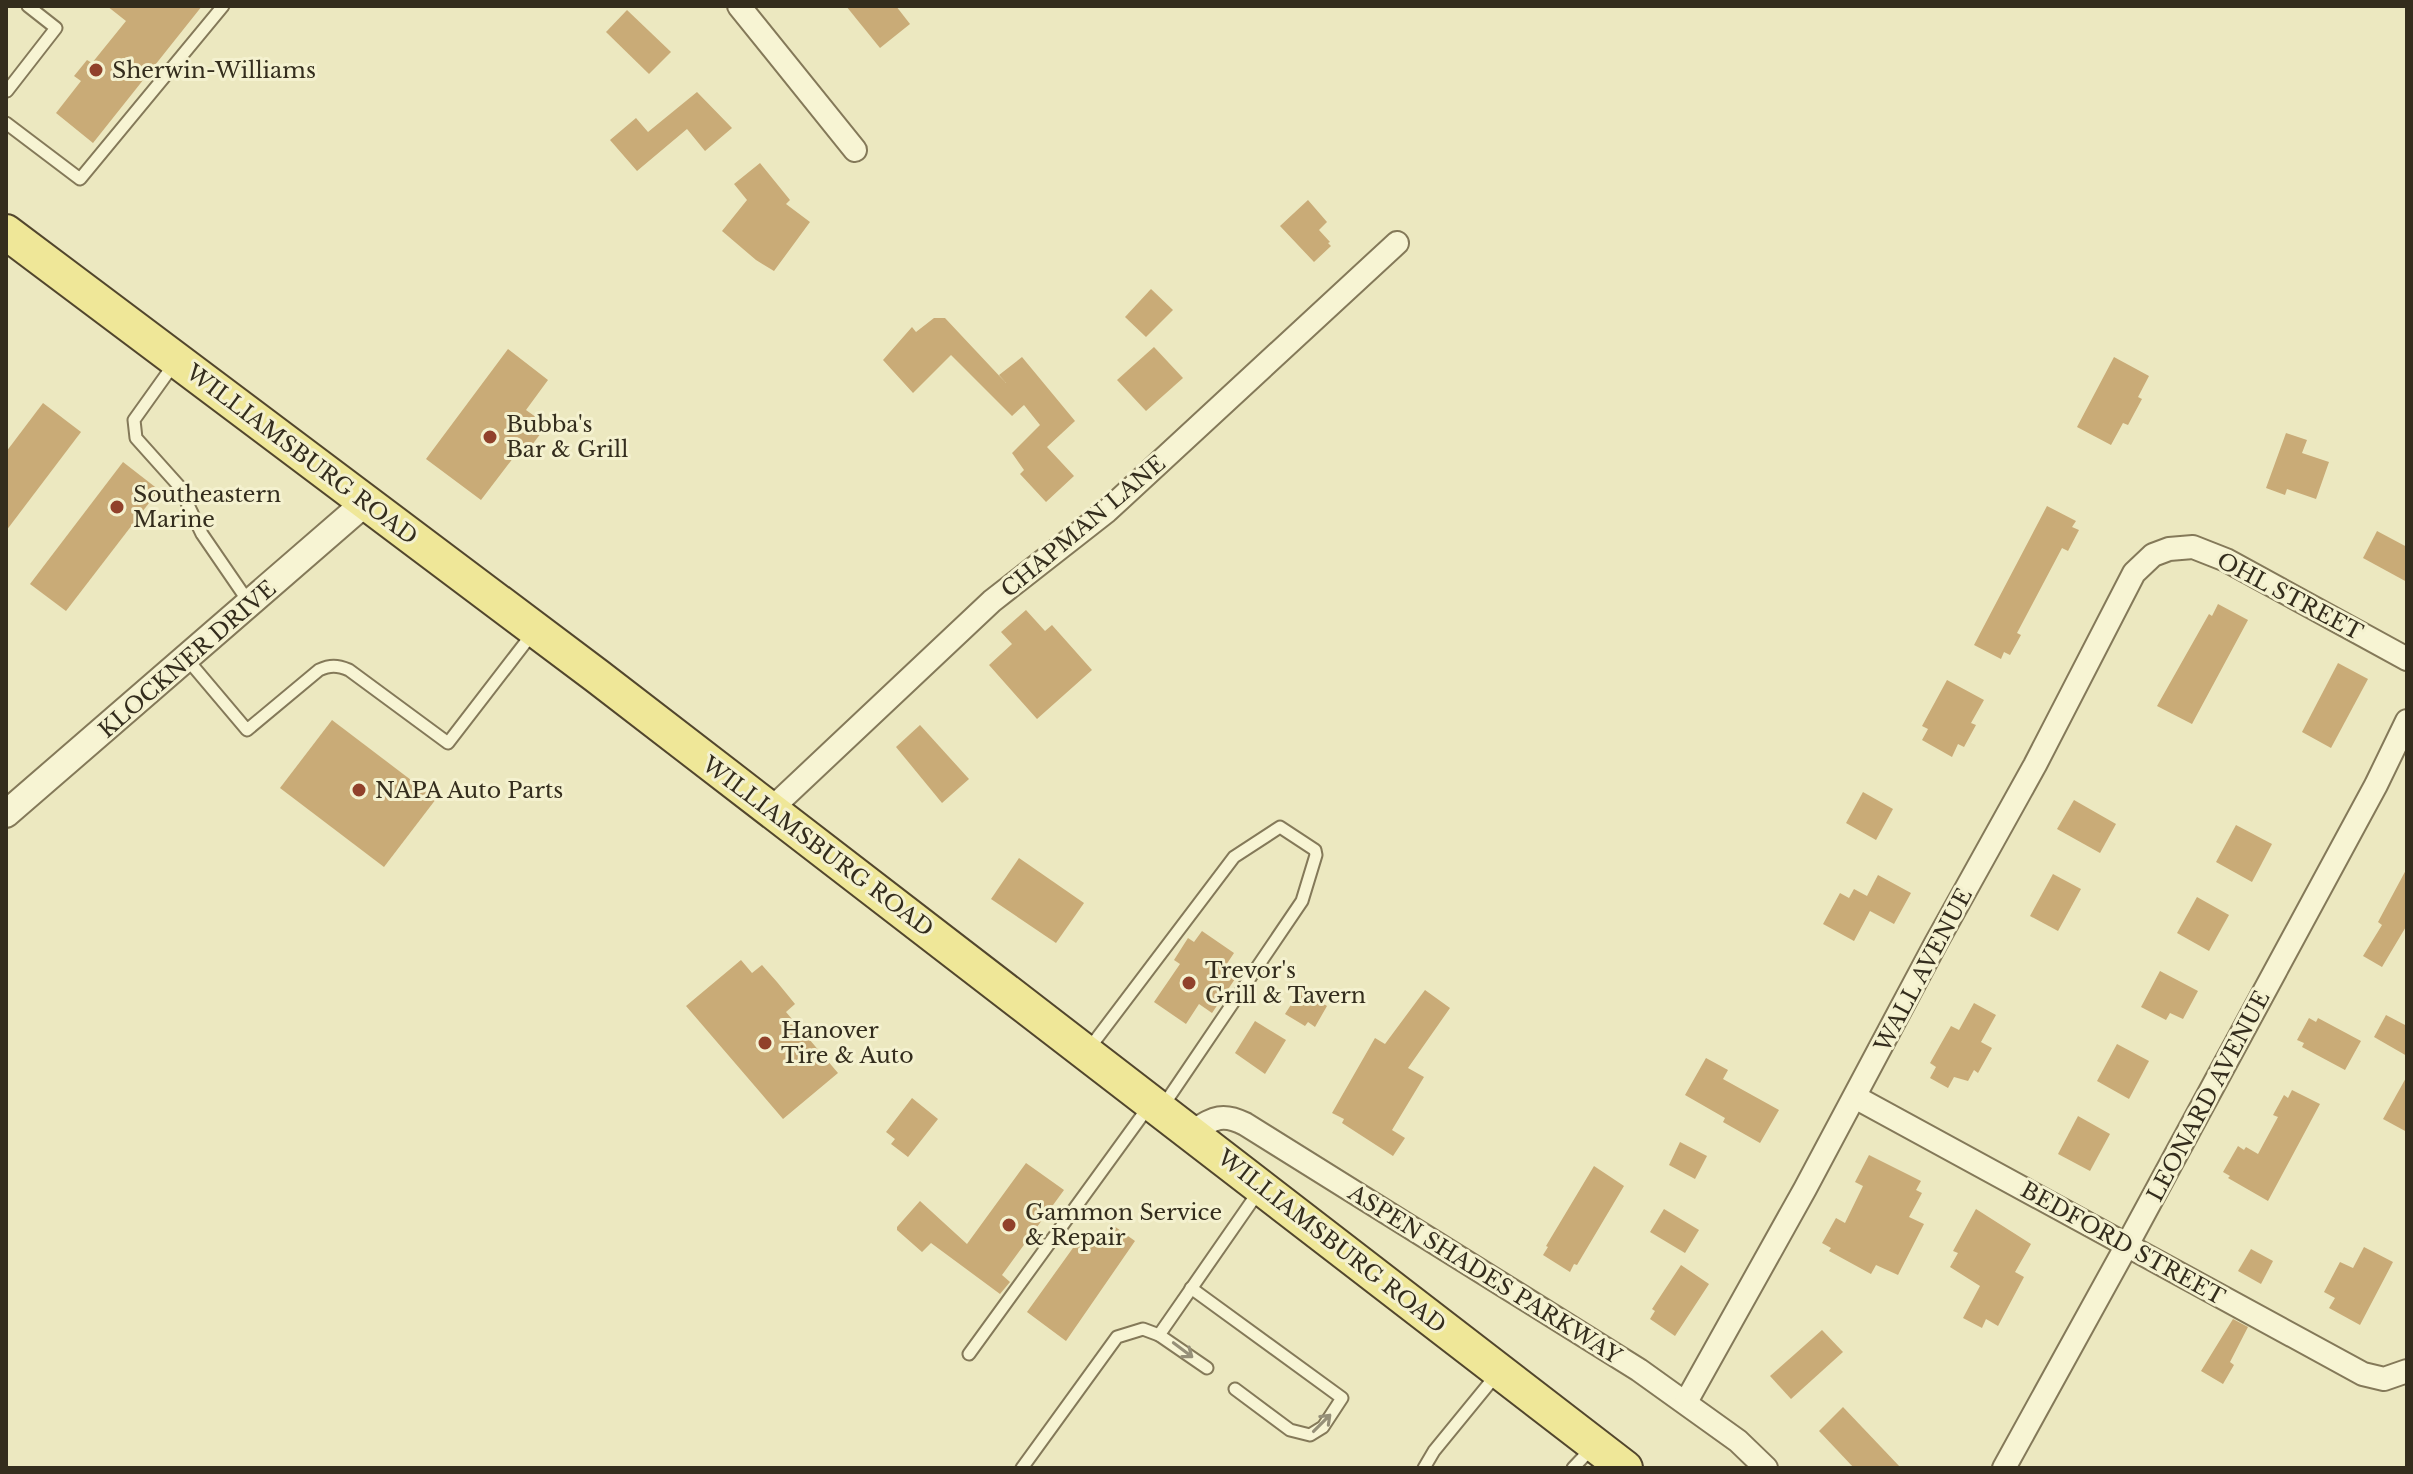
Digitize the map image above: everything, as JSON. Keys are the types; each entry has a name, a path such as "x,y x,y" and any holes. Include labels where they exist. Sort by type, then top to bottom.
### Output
{"main road":[{"name":"WILLIAMSBURG ROAD","path":"6,232 535,629 1500,1370 1584,1456 1625,1468"}],"street":[{"path":"739,6 855,150"},
{"name":"CHAPMAN LANE","path":"770,810 992,601 1107,511 1397,243"},
{"name":"KLOCKNER DRIVE","path":"6,814 366,502"},
{"name":"OHL STREET","path":"2169,549 2193,547 2226,560 2407,659"},
{"name":"WALL AVENUE","path":"1686,1402 2035,765 2134,573 2153,555 2169,549"},
{"name":"LEONARD AVENUE","path":"2004,1468 2376,785 2407,721"},
{"name":"BEDFORD STREET","path":"1855,1097 2363,1374 2374,1378 2400,1374"},
{"name":"ASPEN SHADES PARKWAY","path":"1191,1132 1222,1117 1245,1124 1686,1402 1738,1441 1766,1468"}],"lane":[{"path":"6,91 56,28 28,6"},
{"path":"6,123 80,179 223,6"},
{"path":"177,361 134,420 136,438 179,486 202,534 250,604"},
{"path":"187,659 247,730 319,670 328,665 339,665 448,743 535,629"},
{"path":"969,1354 1157,1106 1302,901 1315,850 1280,827 1234,857 1087,1052"},
{"path":"1159,1335 1262,1187"},
{"path":"1191,1288 1342,1398 1323,1427 1310,1435 1290,1430 1235,1389"},
{"path":"1022,1468 1117,1337 1143,1329 1159,1335 1207,1368"},
{"path":"1424,1468 1434,1451 1500,1370"}],"building":[{"path":"107,6 202,6 93,143 56,113 81,81 74,76 87,60 92,63 126,21"},
{"path":"846,6 896,6 910,24 880,48"},
{"path":"627,10 671,52 649,74 606,32"},
{"path":"697,92 732,128 705,151 687,129 637,171 610,140 636,118 648,132"},
{"path":"760,163 790,200 786,204 810,222 774,271 722,231 747,200 734,184"},
{"path":"1308,200 1327,222 1319,230 1331,246 1314,262 1280,226"},
{"path":"1151,289 1173,310 1146,337 1125,317"},
{"path":"934,318 945,318 1006,383 999,375 1022,357 1075,421 1047,447 1074,476 1046,502 1020,474 1024,470 1012,453 1040,425 1024,405 1012,416 951,355 913,393 883,360 912,327 916,332"},
{"path":"1154,347 1183,378 1146,411 1117,380"},
{"name":"Bubba's Bar & Grill","path":"508,349 548,380 526,410 547,425 526,453 520,449 481,500 426,459"},
{"path":"2114,357 2149,376 2138,397 2142,399 2128,425 2123,423 2111,445 2077,427"},
{"path":"43,403 81,432 6,531 6,452"},
{"path":"2286,433 2307,440 2302,453 2329,462 2316,499 2287,489 2285,495 2266,488"},
{"path":"123,462 159,490 66,611 30,584"},
{"path":"2047,506 2076,521 2072,527 2079,530 2068,551 2062,548 2017,633 2021,635 2010,655 2004,652 2001,659 1974,645"},
{"path":"2377,531 2407,547 2407,582 2363,558"},
{"path":"2218,604 2248,620 2192,724 2157,706 2209,614 2212,616"},
{"path":"1026,610 1045,631 1052,625 1092,670 1037,719 989,665 1012,644 1001,632"},
{"path":"2338,663 2368,679 2331,748 2302,732"},
{"path":"1947,680 1984,700 1971,723 1976,725 1964,747 1958,744 1952,757 1922,740 1928,729 1922,726"},
{"path":"332,720 436,799 384,867 280,788"},
{"path":"920,725 969,779 942,803 896,747"},
{"path":"1863,792 1893,809 1876,840 1846,823"},
{"path":"2074,800 2116,824 2100,853 2057,829"},
{"path":"2236,825 2272,844 2252,882 2216,862"},
{"path":"1019,858 1084,903 1056,943 991,899"},
{"path":"2407,868 2407,925 2382,967 2363,956 2382,925 2378,922"},
{"path":"2053,874 2081,889 2058,931 2030,916"},
{"path":"1878,875 1911,893 1894,924 1870,911 1854,941 1823,924 1840,893 1849,898 1854,889 1867,896"},
{"path":"2197,897 2229,915 2209,951 2177,933"},
{"path":"1202,931 1234,953 1224,968 1237,976 1212,1013 1199,1004 1186,1024 1154,1002 1180,964 1174,960 1188,938 1194,942"},
{"name":"Hanover Tire & Auto","path":"741,960 752,973 762,965 777,982 795,1004 786,1012 838,1073 783,1119 686,1006"},
{"path":"2160,971 2198,991 2183,1019 2170,1013 2166,1020 2141,1007"},
{"path":"1301,989 1327,1006 1315,1027 1308,1022 1305,1026 1285,1014"},
{"path":"1425,990 1450,1008 1408,1068 1424,1077 1392,1130 1405,1138 1393,1156 1342,1123 1344,1119 1332,1113 1375,1038 1385,1044"},
{"path":"1974,1003 1996,1015 1981,1042 1992,1048 1978,1073 1974,1070 1968,1081 1954,1077 1948,1088 1930,1078 1936,1067 1930,1063 1951,1026 1959,1030"},
{"path":"2386,1015 2407,1026 2407,1056 2374,1037"},
{"path":"2309,1018 2316,1022 2318,1018 2361,1041 2345,1070 2302,1047 2304,1043 2297,1040"},
{"path":"1255,1021 1286,1040 1265,1074 1235,1053"},
{"path":"2117,1044 2149,1061 2129,1099 2097,1081"},
{"path":"1706,1058 1728,1070 1723,1079 1779,1110 1760,1143 1685,1095"},
{"path":"2407,1076 2407,1132 2383,1119"},
{"path":"2292,1090 2320,1104 2268,1201 2223,1172 2238,1146 2258,1154 2278,1117 2273,1115 2284,1095 2288,1098"},
{"path":"912,1098 938,1119 908,1157 891,1144 895,1139 886,1132"},
{"path":"2078,1116 2110,1134 2090,1171 2058,1154"},
{"path":"1680,1142 1707,1156 1695,1179 1669,1165"},
{"path":"1869,1155 1921,1181 1916,1190 1922,1193 1909,1217 1924,1224 1898,1275 1876,1265 1871,1274 1829,1251 1831,1248 1822,1243 1836,1218 1845,1223 1863,1186 1855,1182"},
{"name":"Gammon Service & Repair","path":"1026,1163 1064,1190 1002,1275 1010,1282 1000,1294 931,1243 922,1252 897,1230 920,1201 967,1244"},
{"path":"1594,1166 1624,1186 1570,1272 1543,1255"},
{"path":"1664,1209 1699,1230 1685,1253 1650,1232"},
{"path":"1976,1209 2031,1244 2015,1272 2024,1277 1998,1326 1986,1319 1982,1328 1963,1318 1980,1286 1950,1267 1958,1253 1953,1251"},
{"path":"1114,1226 1135,1241 1066,1341 1027,1312 1083,1234 1099,1246"},
{"path":"2364,1247 2393,1262 2360,1325 2329,1308 2335,1298 2324,1292 2340,1262 2353,1268"},
{"path":"2251,1249 2273,1261 2261,1284 2238,1271"},
{"path":"1681,1265 1709,1284 1675,1336 1650,1319 1655,1311 1652,1309"},
{"path":"2233,1319 2248,1327 2230,1362 2234,1365 2223,1384 2201,1371"},
{"path":"1822,1330 1843,1352 1791,1399 1770,1376"},
{"path":"1843,1407 1901,1468 1854,1468 1819,1431"}],"place":[{"name":"Sherwin-Williams","path":"96,70"},
{"name":"Bubba's Bar & Grill","path":"490,437"},
{"name":"Southeastern Marine","path":"117,507"},
{"name":"NAPA Auto Parts","path":"359,790"},
{"name":"Trevor's Grill & Tavern","path":"1189,983"},
{"name":"Hanover Tire & Auto","path":"765,1043"},
{"name":"Gammon Service & Repair","path":"1009,1225"}]}
